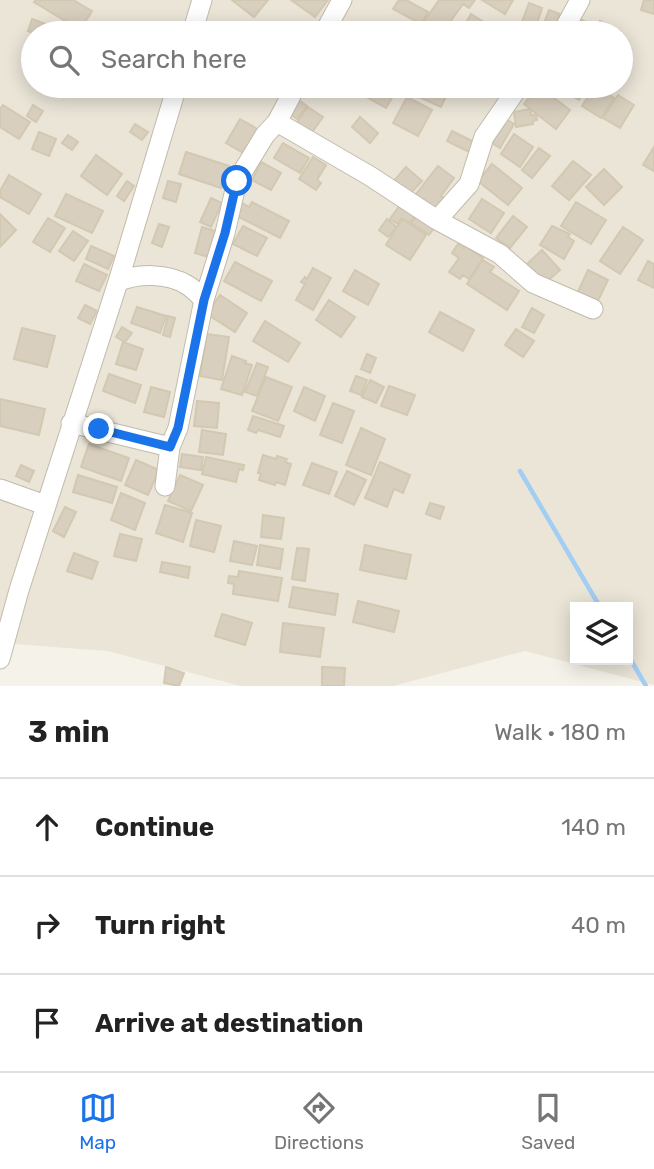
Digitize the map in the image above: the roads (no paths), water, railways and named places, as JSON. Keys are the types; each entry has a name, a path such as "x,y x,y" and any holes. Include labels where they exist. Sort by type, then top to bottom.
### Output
{"street":[{"path":"196,21 202,0"},
{"path":"331,21 342,0"},
{"path":"569,21 580,0"},
{"path":"0,660 45,505 118,282 173,98"},
{"path":"165,486 170,447 178,428 204,300 225,233 237,181 258,145 277,122 290,98"},
{"path":"437,220 469,184 484,137 511,98"},
{"path":"277,122 370,176 437,220 500,254 533,283 593,309"},
{"path":"118,282 128,277 158,276 188,285 204,300"},
{"path":"71,423 170,447"},
{"path":"0,489 45,505"}],"waterway":[{"path":"520,471 597,602"},
{"path":"633,664 646,686"}]}
